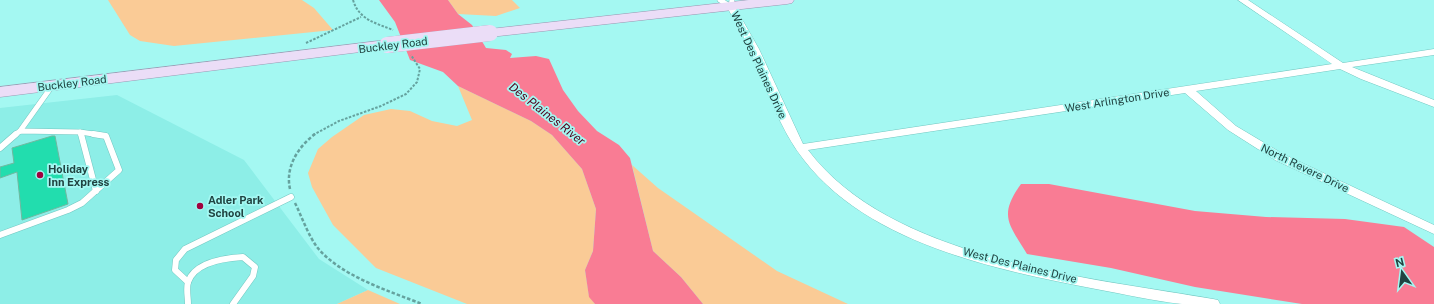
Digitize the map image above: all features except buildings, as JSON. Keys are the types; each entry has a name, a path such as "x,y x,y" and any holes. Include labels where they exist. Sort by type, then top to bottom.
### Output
{"main road":[{"name":"Buckley Road","path":"0,92 490,33 728,2 787,0"}],"street":[{"path":"1242,0 1341,66 1364,77 1434,104"},
{"name":"West Des Plaines Drive","path":"728,2 754,49 793,137 800,148 827,180 862,207 905,229 975,256 1017,267 1213,304"},
{"name":"West Arlington Drive","path":"800,148 1434,52"},
{"name":"North Revere Drive","path":"1187,89 1232,128 1279,157 1434,230"}],"lane":[{"path":"0,148 20,131 52,86"},
{"path":"0,235 68,210 82,203 119,170 106,136 80,132 20,131"},
{"path":"80,132 96,191"},
{"path":"188,282 175,270 176,260 185,249 291,197"},
{"path":"188,304 188,282 196,272 208,264 226,258 243,257 255,267 254,272 253,276 233,304"}],"path":[{"path":"353,0 355,9 361,17 393,30"},
{"path":"416,63 420,69 417,83 410,91 382,106 329,125 306,142 297,153 291,164 288,183 291,197 317,247 339,267 374,285 422,304"}],"shaded area":[{"path":"108,0 302,0 314,8 333,30 174,46 140,41 130,35"},
{"path":"448,0 512,0 520,8 496,16 458,14"},
{"path":"458,86 531,121 552,135 582,169 596,209 593,251 585,270 589,296 595,304 467,304 376,268 333,225 312,187 308,173 318,149 332,137 364,115 391,109 410,111 432,121 457,126 472,120"},
{"path":"117,95 244,160 319,259 368,290 337,304 0,304 0,108"},
{"path":"632,165 658,188 777,271 848,304 703,304 681,277 653,251"},
{"path":"368,290 400,304 337,304"}],"water":[{"name":"Des Plaines River","path":"379,0 448,0 458,14 472,25 486,48 506,50 512,54 510,58 536,56 549,59 563,90 578,111 597,131 619,145 630,158 653,251 681,277 703,304 595,304 589,297 585,270 593,251 596,209 582,169 552,135 531,121 458,86 443,72 410,60 395,22"},
{"path":"1021,184 1049,184 1195,211 1266,217 1345,219 1404,227 1434,247 1434,304 1302,304 1195,287 1111,268 1027,254 1011,227 1008,212 1014,195"}],"place":[{"name":"Holiday Inn Express","path":"40,175"},
{"name":"Adler Park School","path":"200,206"}]}
